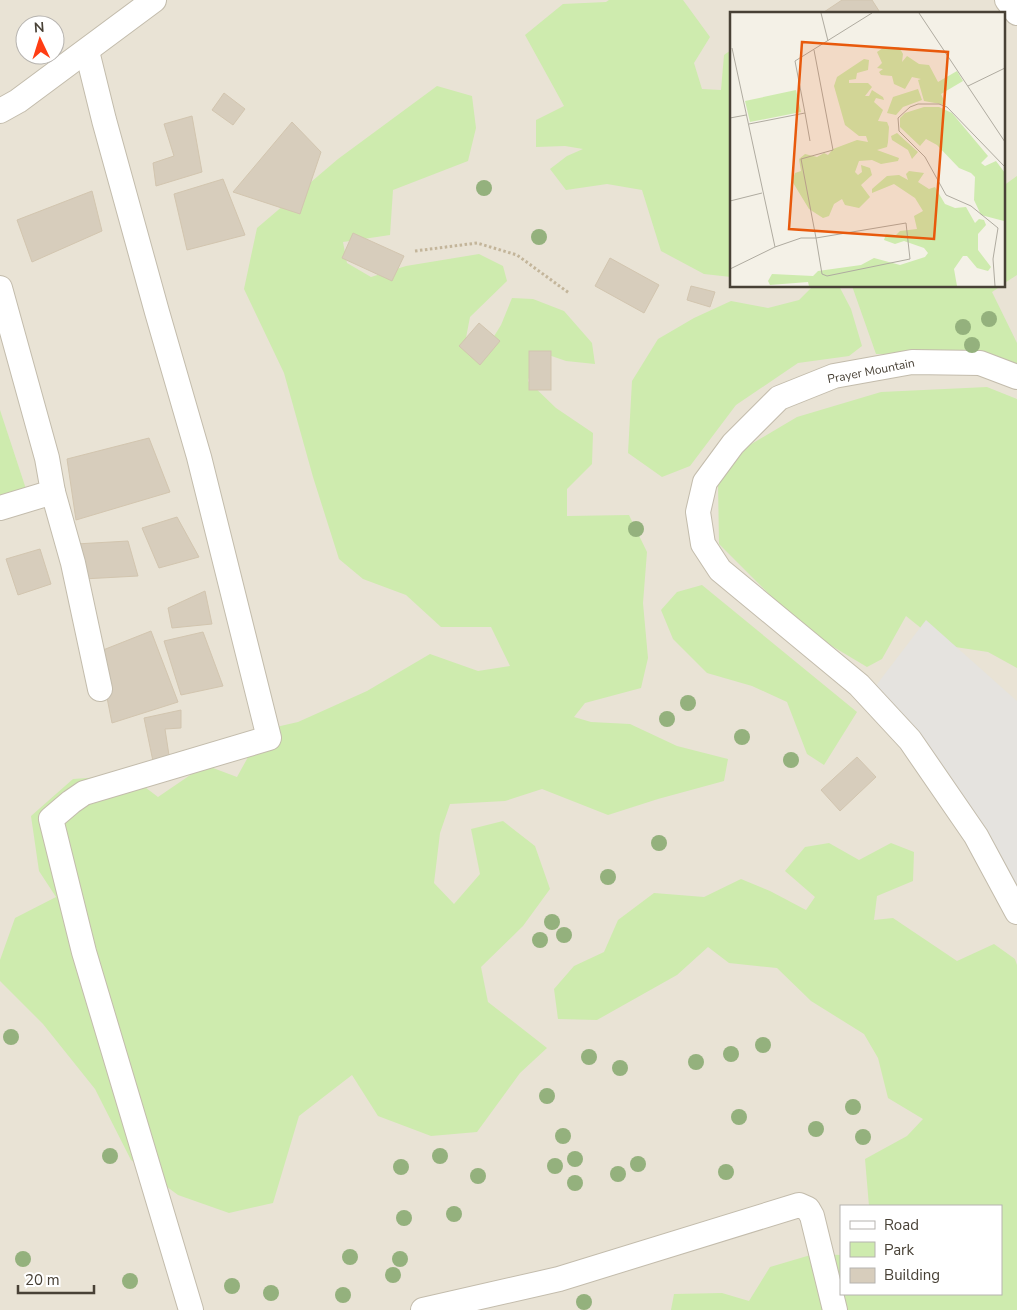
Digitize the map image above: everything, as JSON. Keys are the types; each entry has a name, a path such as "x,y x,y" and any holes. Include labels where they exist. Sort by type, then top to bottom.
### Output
{"street":[{"path":"0,111 18,100 154,0"},
{"path":"1007,0 1017,13"},
{"path":"87,50 104,120 199,457 269,738 84,793 51,819 84,952 191,1310"},
{"path":"0,288 47,458 53,492 72,563 100,689"},
{"name":"Prayer Mountain","path":"1017,377 980,363 912,362 834,376 779,398 733,444 705,482 698,512 703,544 720,570 859,685 910,740 976,836 1017,912"},
{"path":"0,508 53,492"},
{"path":"423,1310 559,1279 800,1205 808,1209 812,1216 835,1310"}],"path":[{"path":"415,251 477,243 516,255 568,293"}],"shaded area":[{"path":"0,0 1017,0 1017,1310 0,1310"},
{"path":"926,620 1017,701 1017,884 976,836 868,696"}],"green space":[{"path":"609,0 683,0 710,37 694,63 702,89 721,90 724,55 730,51 730,277 704,274 661,251 642,190 607,184 566,190 550,169 567,156 583,149 565,146 536,147 536,120 564,106 525,35 563,4 606,2"},
{"path":"437,86 472,96 476,128 468,161 393,190 390,235 343,242 347,263 371,277 406,266 479,254 503,266 507,281 470,317 465,343 488,346 501,325 512,298 533,299 564,311 592,343 595,364 566,361 537,351 528,381 556,408 593,433 592,464 567,489 567,516 629,515 647,552 643,603 648,658 641,688 585,703 574,717 591,722 630,724 677,746 728,759 724,781 608,815 542,789 505,801 450,804 440,833 434,883 454,904 480,874 471,829 503,821 535,846 550,889 523,926 481,967 488,1002 547,1048 520,1073 477,1132 431,1136 378,1116 352,1075 299,1116 273,1203 229,1213 178,1195 131,1160 95,1089 43,1024 0,981 0,960 15,918 56,897 39,871 31,816 73,779 129,775 158,797 205,765 237,777 263,730 298,722 367,691 430,654 478,671 510,666 491,627 441,627 406,595 363,579 339,559 313,477 284,373 244,289 257,228 338,159"},
{"path":"1017,176 1017,275 1004,283 1004,185"},
{"path":"811,288 840,288 851,309 862,346 849,356 798,363 736,405 690,466 662,477 628,453 632,381 658,339 694,318 731,301 768,308 799,300"},
{"path":"853,288 998,288 992,292 1017,343 1017,366 987,353 876,354"},
{"path":"987,387 1017,399 1017,668 988,652 942,645 906,616 882,659 867,667 805,630 719,544 718,482 748,446 797,417 881,392"},
{"path":"0,410 26,489 0,496"},
{"path":"702,585 857,712 824,765 807,754 787,702 752,686 707,673 673,639 661,610 677,592"},
{"path":"829,843 859,860 891,843 914,852 913,881 877,896 874,920 893,918 957,961 994,944 1015,959 1017,965 1017,1310 671,1310 674,1294 722,1293 749,1301 770,1267 814,1254 840,1255 840,1295 1002,1295 1002,1205 869,1205 865,1159 907,1136 923,1119 888,1098 878,1058 864,1034 811,1001 777,968 729,963 708,947 677,975 597,1020 558,1019 554,989 574,966 604,952 618,920 654,893 704,897 741,879 770,891 806,910 815,897 785,871 805,847"}],"building":[{"path":"842,0 872,0 880,12 824,12"},
{"path":"224,93 245,109 233,125 212,110"},
{"path":"192,116 202,172 156,186 153,163 174,156 164,124"},
{"path":"292,122 321,152 300,214 233,192"},
{"path":"223,179 245,235 187,250 174,194"},
{"path":"92,191 102,231 32,262 17,220"},
{"path":"353,233 404,256 392,281 342,258"},
{"path":"610,258 659,285 644,313 595,286"},
{"path":"691,286 715,292 710,307 687,300"},
{"path":"479,323 500,341 480,365 459,346"},
{"path":"529,351 551,351 551,390 529,390"},
{"path":"149,438 170,492 76,520 67,459"},
{"path":"177,517 199,557 159,568 142,528"},
{"path":"128,541 138,576 83,579 76,544"},
{"path":"40,549 51,584 18,595 6,559"},
{"path":"205,591 212,624 172,628 168,608"},
{"path":"151,631 178,702 112,723 98,652"},
{"path":"203,632 223,686 181,695 164,641"},
{"path":"181,710 181,728 165,729 170,762 154,766 144,718"},
{"path":"857,757 876,777 840,811 821,790"}]}
